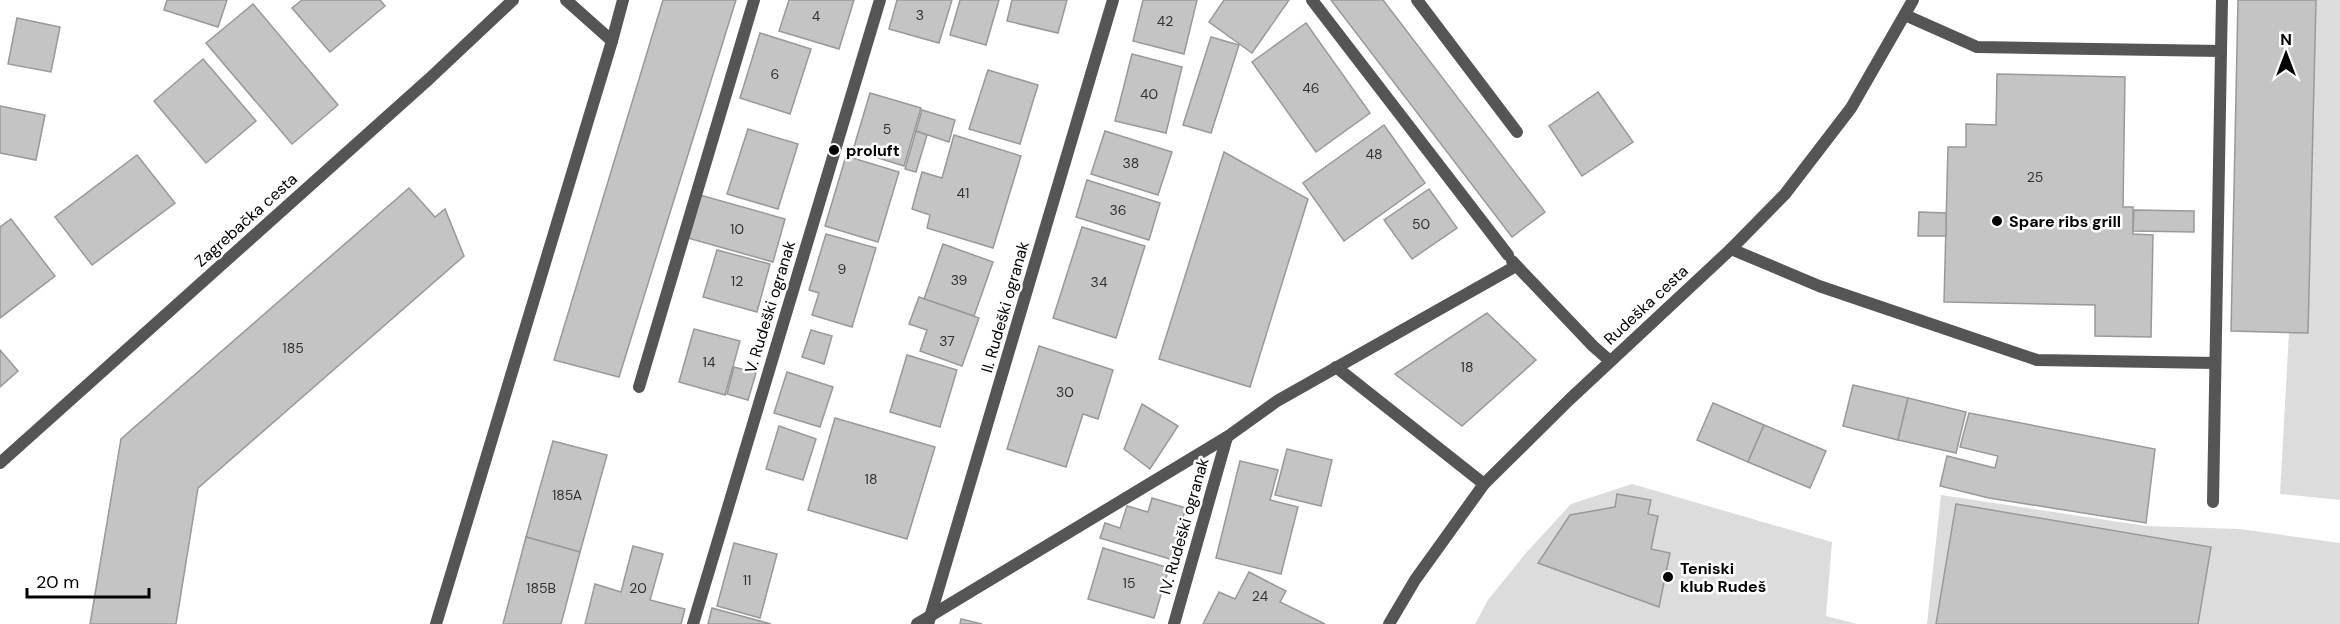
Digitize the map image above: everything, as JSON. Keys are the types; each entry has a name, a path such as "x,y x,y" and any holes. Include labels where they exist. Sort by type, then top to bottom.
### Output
{"street":[{"path":"566,0 612,41"},
{"path":"436,624 623,0"},
{"path":"639,387 754,0"},
{"name":"V. Rudeški ogranak","path":"693,624 880,0"},
{"name":"II. Rudeški ogranak","path":"930,619 1113,0"},
{"path":"1312,0 1516,266 1610,361"},
{"path":"1417,0 1517,132"},
{"name":"Rudeška cesta","path":"1389,624 1415,580 1484,484 1610,361 1731,249 1785,194 1851,108 1913,0"},
{"path":"2213,502 2222,0"},
{"name":"Zagrebačka cesta","path":"0,463 429,79 506,2"},
{"path":"1905,15 1977,47 2221,51"},
{"path":"1731,249 1819,286 2037,360 2215,363"},
{"path":"917,624 930,619 1227,436 1277,401 1516,266"},
{"path":"1336,367 1484,484"},
{"name":"IV. Rudeški ogranak","path":"1174,624 1227,436"}],"shaded area":[{"path":"2316,0 2340,0 2340,500 2280,494 2289,332 2308,333"},
{"name":"Teniski klub Rudeš","path":"1632,484 1832,542 1826,616 1857,624 1475,624 1488,600 1526,553 1571,504"},
{"path":"1941,495 2146,526 2240,529 2340,543 2340,624 1927,624"}],"building":[{"path":"167,0 227,0 218,27 164,10"},
{"path":"302,0 380,0 385,6 330,52 292,8"},
{"path":"663,0 736,0 619,377 554,360"},
{"path":"789,0 854,0 839,49 779,31"},
{"path":"897,0 952,0 939,43 889,29"},
{"path":"960,0 999,0 986,45 950,35"},
{"path":"1012,0 1067,0 1058,33 1007,21"},
{"path":"1143,0 1197,0 1184,54 1133,41"},
{"path":"1224,0 1289,0 1252,53 1209,22"},
{"path":"1331,0 1383,0 1545,212 1512,237"},
{"path":"2238,0 2316,0 2308,333 2231,331"},
{"path":"253,4 338,105 292,144 206,43"},
{"path":"17,18 60,27 51,72 8,64"},
{"path":"1306,23 1370,113 1316,152 1252,62"},
{"path":"760,33 811,49 790,114 740,98"},
{"path":"1211,37 1239,45 1211,133 1183,125"},
{"path":"1132,54 1182,67 1166,133 1115,121"},
{"path":"203,59 256,121 206,163 154,101"},
{"path":"988,70 1038,85 1020,144 969,129"},
{"path":"1997,74 2125,77 2123,207 2133,207 2133,234 2153,235 2151,337 2095,336 2095,305 1944,302 1948,147 1966,147 1966,124 1996,125"},
{"path":"1598,92 1633,142 1582,176 1549,126"},
{"path":"870,93 921,108 904,166 853,150"},
{"path":"0,106 45,115 36,160 0,153"},
{"path":"922,110 955,120 949,142 916,131"},
{"path":"1384,125 1425,183 1344,241 1303,183"},
{"path":"748,129 798,144 778,209 727,194"},
{"path":"916,131 927,135 916,172 905,169"},
{"path":"1105,131 1172,152 1158,195 1091,174"},
{"path":"954,135 1021,156 993,248 927,228 930,215 912,209 922,172 942,178"},
{"path":"1224,152 1308,199 1250,387 1159,359"},
{"path":"137,155 175,203 92,265 55,217"},
{"path":"846,156 899,172 878,242 825,226"},
{"path":"1087,180 1160,203 1149,240 1076,217"},
{"path":"409,188 435,217 445,209 464,256 198,488 176,624 90,624 121,439"},
{"path":"1429,189 1457,228 1412,259 1384,220"},
{"path":"700,195 785,219 773,262 688,238"},
{"path":"2134,210 2194,211 2194,232 2133,231"},
{"path":"1919,212 1946,213 1946,236 1918,236"},
{"path":"11,219 55,276 0,318 0,227"},
{"path":"1082,227 1145,246 1116,338 1053,318"},
{"path":"826,234 876,248 852,327 812,315 819,293 809,290"},
{"path":"943,244 993,262 974,316 924,299"},
{"path":"717,250 770,264 757,312 703,297"},
{"path":"919,297 979,318 962,366 920,351 927,330 909,324"},
{"path":"1487,313 1536,360 1462,426 1395,374"},
{"path":"694,329 740,341 725,395 679,382"},
{"path":"811,330 832,336 824,364 802,357"},
{"path":"1039,346 1113,370 1098,419 1083,414 1066,467 1007,449"},
{"path":"0,350 18,371 0,387"},
{"path":"907,355 957,370 940,427 890,412"},
{"path":"734,367 756,373 748,400 727,394"},
{"path":"787,372 833,387 820,427 774,413"},
{"path":"1853,385 1908,398 1898,440 1843,426"},
{"path":"1908,398 1966,412 1956,453 1898,440"},
{"path":"1713,403 1764,425 1748,462 1697,440"},
{"path":"1142,404 1178,426 1150,469 1124,449"},
{"path":"1969,413 2155,449 2146,523 1989,498 1940,486 1947,456 1995,468 1998,456 1960,447"},
{"path":"835,418 935,447 907,539 808,510"},
{"path":"1764,425 1826,451 1810,488 1748,462"},
{"path":"779,426 816,439 803,480 766,469"},
{"path":"553,441 607,455 580,552 526,537"},
{"path":"1287,449 1332,460 1321,506 1275,495"},
{"path":"1240,461 1278,470 1270,500 1298,507 1281,574 1216,558"},
{"path":"1617,494 1651,500 1648,514 1658,516 1651,549 1670,553 1659,607 1538,563 1570,515 1615,507"},
{"path":"1152,498 1186,508 1170,559 1100,538 1105,523 1120,528 1127,506 1148,512"},
{"path":"1956,504 2211,547 2198,624 1936,624"},
{"path":"526,537 580,552 561,624 503,624"},
{"path":"734,543 777,554 760,618 717,606"},
{"path":"633,546 663,554 650,600 685,609 681,624 585,624 595,584 621,592"},
{"path":"1103,548 1169,568 1154,618 1088,599"},
{"path":"1249,572 1286,591 1280,602 1325,624 1203,624 1219,592 1235,599"},
{"path":"712,608 771,624 708,624"},
{"path":"961,619 982,624 960,624"}],"place":[{"name":"proluft","path":"834,150"},
{"name":"Spare ribs grill","path":"1997,221"},
{"name":"Teniski klub Rudeš","path":"1668,577"}]}
